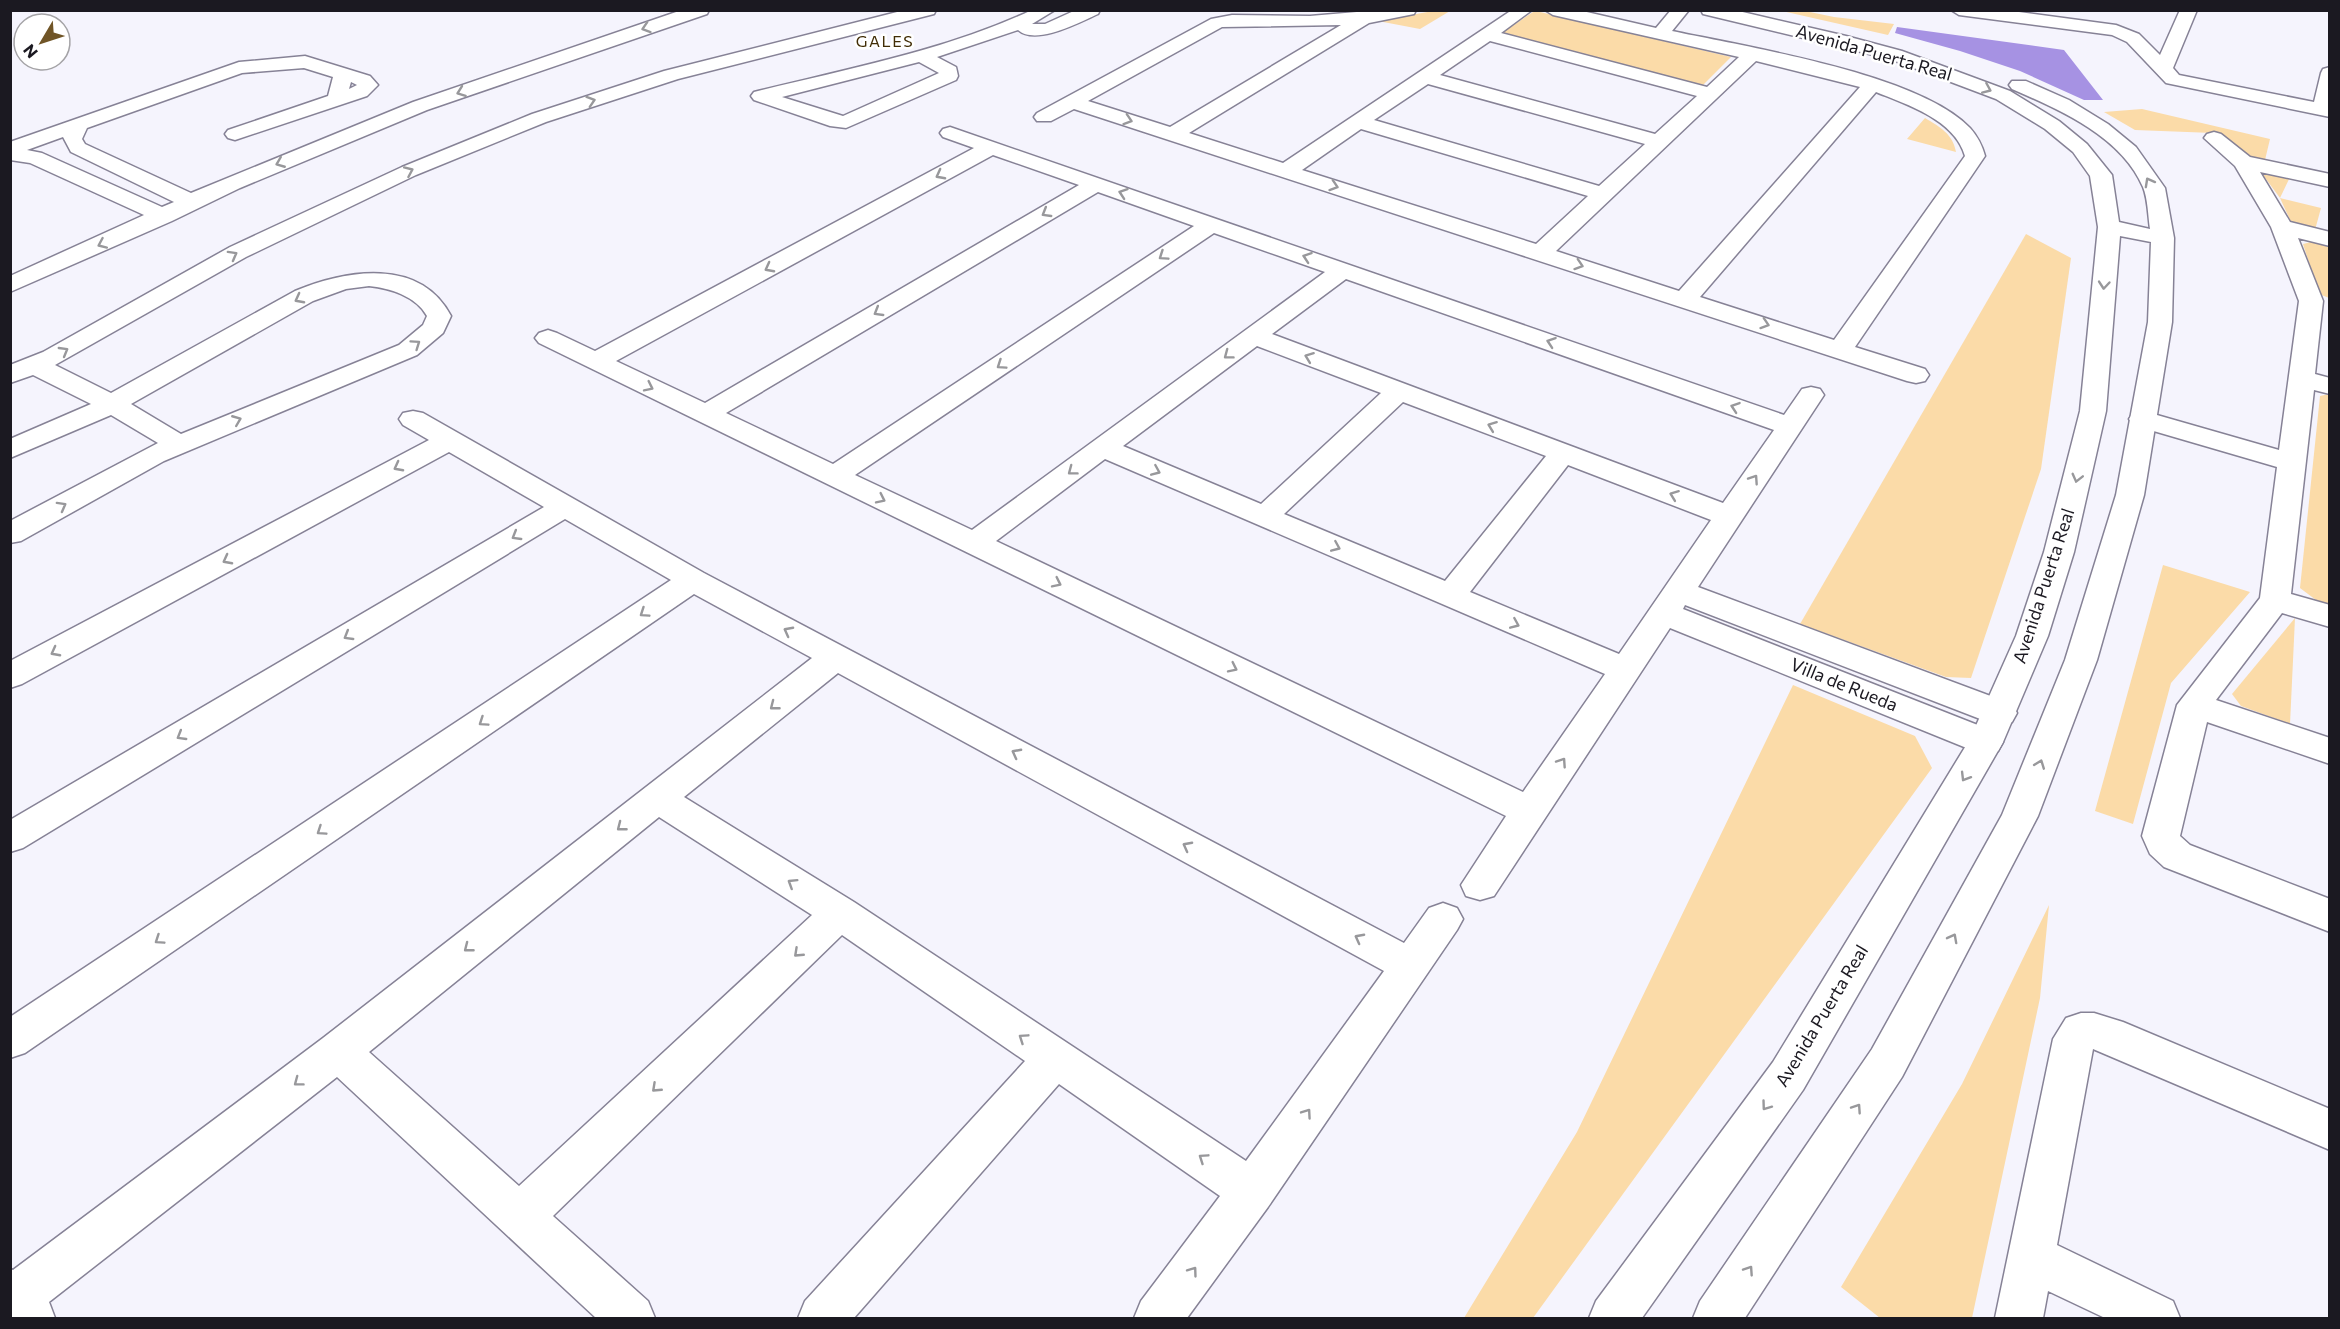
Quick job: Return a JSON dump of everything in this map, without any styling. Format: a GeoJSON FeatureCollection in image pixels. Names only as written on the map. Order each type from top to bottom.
{"type":"FeatureCollection","features":[{"type":"Feature","properties":{"kind":"street"},"geometry":{"type":"LineString","coordinates":[[10,285],[232,183],[420,106],[701,10]]}},
{"type":"Feature","properties":{"kind":"street"},"geometry":{"type":"LineString","coordinates":[[22,370],[52,357],[238,252],[409,171],[529,122],[671,75],[926,22],[958,37],[978,37],[1008,28],[1047,10]]}},
{"type":"Feature","properties":{"kind":"street"},"geometry":{"type":"LineString","coordinates":[[1008,28],[1048,29],[1092,10]]}},
{"type":"Feature","properties":{"kind":"street"},"geometry":{"type":"LineString","coordinates":[[1044,117],[1217,23],[1236,20],[1297,22],[1365,18],[1408,10]]}},
{"type":"Feature","properties":{"kind":"street"},"geometry":{"type":"LineString","coordinates":[[1286,171],[1524,10]]}},
{"type":"Feature","properties":{"kind":"street"},"geometry":{"type":"LineString","coordinates":[[1553,10],[1753,54],[1873,84],[1907,98],[1957,127],[1975,147],[1975,156],[1841,349]]}},
{"type":"Feature","properties":{"kind":"street"},"geometry":{"type":"LineString","coordinates":[[1654,33],[1667,10]]}},
{"type":"Feature","properties":{"kind":"street"},"geometry":{"type":"LineString","coordinates":[[1654,33],[1682,10]]}},
{"type":"Feature","properties":{"kind":"street","name":"Avenida Puerta Real"},"geometry":{"type":"LineString","coordinates":[[1613,1318],[1788,1076],[1993,727],[2032,636],[2059,552],[2093,411],[2109,227],[2101,175],[2080,148],[2052,125],[2003,95],[1896,55],[1709,10]]}},
{"type":"Feature","properties":{"kind":"street","name":"Avenida Puerta Real"},"geometry":{"type":"LineString","coordinates":[[1717,1318],[1887,1063],[2020,816],[2081,660],[2130,495],[2160,322],[2163,238],[2154,188],[2142,169],[2129,152],[2082,116],[2031,90],[1966,65],[1846,31],[1755,10]]}},
{"type":"Feature","properties":{"kind":"street"},"geometry":{"type":"LineString","coordinates":[[1959,10],[2010,13],[2122,32],[2133,38],[2170,77],[2326,110],[2330,74]]}},
{"type":"Feature","properties":{"kind":"street"},"geometry":{"type":"LineString","coordinates":[[2163,70],[2189,10]]}},
{"type":"Feature","properties":{"kind":"street"},"geometry":{"type":"LineString","coordinates":[[1173,135],[1365,18]]}},
{"type":"Feature","properties":{"kind":"street"},"geometry":{"type":"LineString","coordinates":[[1487,35],[1711,94]]}},
{"type":"Feature","properties":{"kind":"street"},"geometry":{"type":"LineString","coordinates":[[921,56],[949,71],[950,76],[846,122],[837,122],[761,96],[921,56],[958,37]]}},
{"type":"Feature","properties":{"kind":"street"},"geometry":{"type":"LineString","coordinates":[[1541,252],[1753,54]]}},
{"type":"Feature","properties":{"kind":"street"},"geometry":{"type":"LineString","coordinates":[[10,148],[239,68],[305,62],[363,80],[369,85],[364,90],[235,134]]}},
{"type":"Feature","properties":{"kind":"street"},"geometry":{"type":"LineString","coordinates":[[337,99],[343,74]]}},
{"type":"Feature","properties":{"kind":"street"},"geometry":{"type":"LineString","coordinates":[[1425,77],[1660,141]]}},
{"type":"Feature","properties":{"kind":"street"},"geometry":{"type":"LineString","coordinates":[[1685,299],[1873,84]]}},
{"type":"Feature","properties":{"kind":"street"},"geometry":{"type":"LineString","coordinates":[[1072,102],[1916,375]]}},
{"type":"Feature","properties":{"kind":"street"},"geometry":{"type":"LineString","coordinates":[[1359,122],[1603,194]]}},
{"type":"Feature","properties":{"kind":"street"},"geometry":{"type":"LineString","coordinates":[[79,125],[72,139],[73,143],[192,202]]}},
{"type":"Feature","properties":{"kind":"street"},"geometry":{"type":"LineString","coordinates":[[950,133],[1790,426]]}},
{"type":"Feature","properties":{"kind":"street"},"geometry":{"type":"LineString","coordinates":[[2214,138],[2243,162],[2282,227],[2320,304],[2300,378],[2275,600],[2194,705],[2161,836],[2163,844],[2169,850],[2187,861],[2330,916]]}},
{"type":"Feature","properties":{"kind":"street"},"geometry":{"type":"LineString","coordinates":[[596,362],[992,147]]}},
{"type":"Feature","properties":{"kind":"street"},"geometry":{"type":"LineString","coordinates":[[10,154],[35,157],[97,183],[164,216]]}},
{"type":"Feature","properties":{"kind":"street"},"geometry":{"type":"LineString","coordinates":[[2243,162],[2330,181]]}},
{"type":"Feature","properties":{"kind":"street"},"geometry":{"type":"LineString","coordinates":[[97,183],[127,171]]}},
{"type":"Feature","properties":{"kind":"street"},"geometry":{"type":"LineString","coordinates":[[706,414],[1096,184]]}},
{"type":"Feature","properties":{"kind":"street"},"geometry":{"type":"LineString","coordinates":[[834,476],[1212,224]]}},
{"type":"Feature","properties":{"kind":"street"},"geometry":{"type":"LineString","coordinates":[[2109,227],[2163,238]]}},
{"type":"Feature","properties":{"kind":"street"},"geometry":{"type":"LineString","coordinates":[[2282,227],[2330,239]]}},
{"type":"Feature","properties":{"kind":"street"},"geometry":{"type":"LineString","coordinates":[[974,543],[1343,270]]}},
{"type":"Feature","properties":{"kind":"street"},"geometry":{"type":"LineString","coordinates":[[10,450],[100,410],[304,296],[329,285],[350,279],[391,280],[434,303],[439,316],[434,328],[408,350],[154,455],[10,534]]}},
{"type":"Feature","properties":{"kind":"street"},"geometry":{"type":"LineString","coordinates":[[1254,336],[1729,516]]}},
{"type":"Feature","properties":{"kind":"street"},"geometry":{"type":"LineString","coordinates":[[548,338],[1529,811]]}},
{"type":"Feature","properties":{"kind":"street"},"geometry":{"type":"LineString","coordinates":[[22,370],[100,410],[179,444]]}},
{"type":"Feature","properties":{"kind":"street"},"geometry":{"type":"LineString","coordinates":[[2300,378],[2330,386]]}},
{"type":"Feature","properties":{"kind":"street"},"geometry":{"type":"LineString","coordinates":[[10,380],[100,410],[154,455]]}},
{"type":"Feature","properties":{"kind":"street"},"geometry":{"type":"LineString","coordinates":[[1264,516],[1399,391]]}},
{"type":"Feature","properties":{"kind":"street"},"geometry":{"type":"LineString","coordinates":[[1479,885],[1811,395]]}},
{"type":"Feature","properties":{"kind":"street"},"geometry":{"type":"LineString","coordinates":[[2144,414],[2292,455]]}},
{"type":"Feature","properties":{"kind":"street"},"geometry":{"type":"LineString","coordinates":[[413,419],[693,580],[1411,966]]}},
{"type":"Feature","properties":{"kind":"street"},"geometry":{"type":"LineString","coordinates":[[10,676],[450,440]]}},
{"type":"Feature","properties":{"kind":"street"},"geometry":{"type":"LineString","coordinates":[[1103,448],[1625,670]]}},
{"type":"Feature","properties":{"kind":"street"},"geometry":{"type":"LineString","coordinates":[[1450,596],[1563,453]]}},
{"type":"Feature","properties":{"kind":"street"},"geometry":{"type":"LineString","coordinates":[[10,838],[566,506]]}},
{"type":"Feature","properties":{"kind":"street"},"geometry":{"type":"LineString","coordinates":[[10,1040],[693,580]]}},
{"type":"Feature","properties":{"kind":"street"},"geometry":{"type":"LineString","coordinates":[[2275,600],[2330,616]]}},
{"type":"Feature","properties":{"kind":"street","name":"Villa de Rueda"},"geometry":{"type":"LineString","coordinates":[[1671,602],[1993,727]]}},
{"type":"Feature","properties":{"kind":"street"},"geometry":{"type":"LineString","coordinates":[[19,1303],[836,657]]}},
{"type":"Feature","properties":{"kind":"street"},"geometry":{"type":"LineString","coordinates":[[2194,705],[2330,751]]}},
{"type":"Feature","properties":{"kind":"street"},"geometry":{"type":"LineString","coordinates":[[658,798],[840,913],[1252,1191]]}},
{"type":"Feature","properties":{"kind":"street"},"geometry":{"type":"LineString","coordinates":[[520,1216],[840,913]]}},
{"type":"Feature","properties":{"kind":"street"},"geometry":{"type":"LineString","coordinates":[[1158,1318],[1252,1191],[1443,919]]}},
{"type":"Feature","properties":{"kind":"street"},"geometry":{"type":"LineString","coordinates":[[2019,1318],[2072,1048],[2074,1039],[2081,1031],[2094,1031],[2108,1035],[2330,1130]]}},
{"type":"Feature","properties":{"kind":"street"},"geometry":{"type":"LineString","coordinates":[[338,1051],[631,1318]]}},
{"type":"Feature","properties":{"kind":"street"},"geometry":{"type":"LineString","coordinates":[[822,1318],[1054,1059]]}},
{"type":"Feature","properties":{"kind":"street"},"geometry":{"type":"LineString","coordinates":[[2032,1258],[2156,1318]]}},
{"type":"Feature","properties":{"kind":"shaded area"},"geometry":{"type":"Polygon","coordinates":[[[1433,11],[1450,11],[1420,29],[1378,21],[1433,11]]]}},
{"type":"Feature","properties":{"kind":"shaded area"},"geometry":{"type":"Polygon","coordinates":[[[1782,11],[1805,11],[1894,24],[1888,35],[1782,11]]]}},
{"type":"Feature","properties":{"kind":"shaded area"},"geometry":{"type":"Polygon","coordinates":[[[1533,12],[1731,57],[1703,85],[1698,85],[1505,36],[1502,33],[1533,12]]]}},
{"type":"Feature","properties":{"kind":"shaded area"},"geometry":{"type":"Polygon","coordinates":[[[1897,27],[2064,50],[2103,100],[2084,100],[2020,71],[1895,33],[1897,27]]]}},
{"type":"Feature","properties":{"kind":"shaded area"},"geometry":{"type":"Polygon","coordinates":[[[2142,109],[2270,139],[2265,160],[2251,157],[2213,133],[2135,130],[2104,112],[2142,109]]]}},
{"type":"Feature","properties":{"kind":"shaded area"},"geometry":{"type":"Polygon","coordinates":[[[1925,118],[1949,136],[1956,152],[1907,139],[1925,118]]]}},
{"type":"Feature","properties":{"kind":"shaded area"},"geometry":{"type":"Polygon","coordinates":[[[2270,173],[2290,177],[2280,198],[2263,175],[2270,173]]]}},
{"type":"Feature","properties":{"kind":"shaded area"},"geometry":{"type":"Polygon","coordinates":[[[2280,198],[2321,208],[2315,230],[2291,222],[2280,198]]]}},
{"type":"Feature","properties":{"kind":"shaded area"},"geometry":{"type":"Polygon","coordinates":[[[2026,234],[2071,258],[2041,469],[1971,678],[1946,677],[1800,624],[2026,234]]]}},
{"type":"Feature","properties":{"kind":"shaded area"},"geometry":{"type":"Polygon","coordinates":[[[2311,242],[2329,247],[2329,298],[2319,294],[2303,244],[2311,242]]]}},
{"type":"Feature","properties":{"kind":"shaded area"},"geometry":{"type":"Polygon","coordinates":[[[2329,394],[2329,604],[2316,600],[2300,588],[2320,396],[2329,394]]]}},
{"type":"Feature","properties":{"kind":"shaded area"},"geometry":{"type":"Polygon","coordinates":[[[2163,565],[2250,592],[2171,683],[2133,824],[2095,811],[2163,565]]]}},
{"type":"Feature","properties":{"kind":"shaded area"},"geometry":{"type":"Polygon","coordinates":[[[2295,618],[2290,724],[2241,706],[2232,694],[2295,618]]]}},
{"type":"Feature","properties":{"kind":"shaded area"},"geometry":{"type":"Polygon","coordinates":[[[1793,685],[1915,736],[1932,768],[1533,1318],[1464,1318],[1577,1132],[1793,685]]]}},
{"type":"Feature","properties":{"kind":"shaded area"},"geometry":{"type":"Polygon","coordinates":[[[2049,905],[2040,998],[1972,1318],[1880,1318],[1841,1287],[1962,1084],[2049,905]]]}},
{"type":"Feature","properties":{"kind":"district","name":"GALES"},"geometry":{"type":"Point","coordinates":[885,41]}}]}
